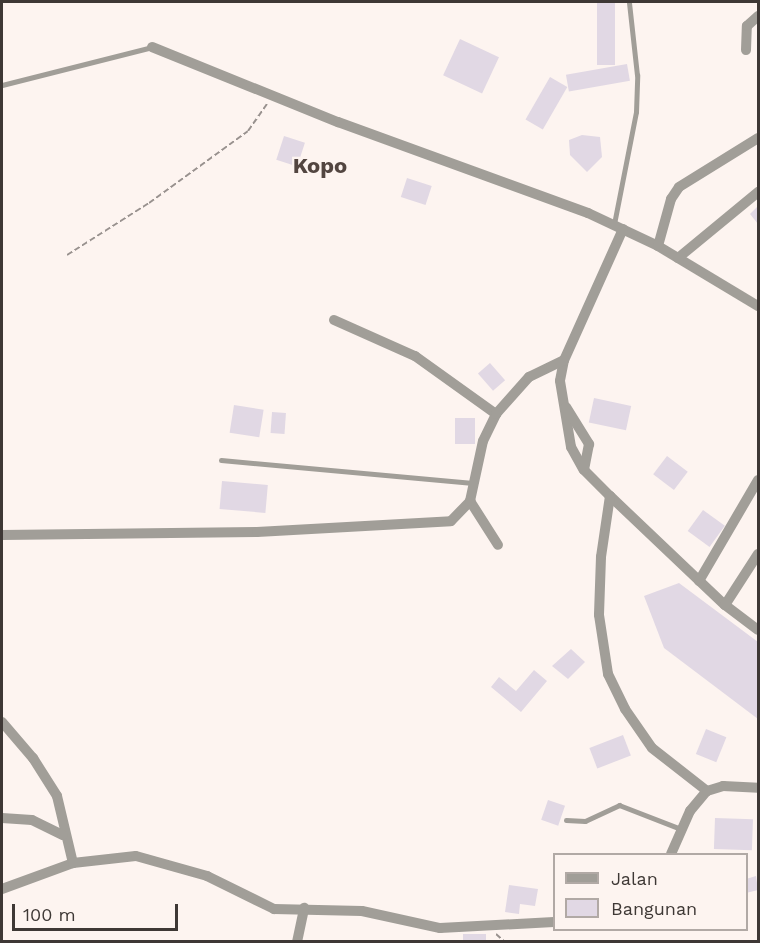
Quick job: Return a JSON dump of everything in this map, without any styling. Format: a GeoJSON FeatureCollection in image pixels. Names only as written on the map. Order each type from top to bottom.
{"type":"FeatureCollection","features":[{"type":"Feature","properties":{"kind":"street"},"geometry":{"type":"LineString","coordinates":[[746,50],[747,27],[759,16]]}},
{"type":"Feature","properties":{"kind":"street"},"geometry":{"type":"LineString","coordinates":[[152,47],[271,96],[618,226],[658,246],[759,306]]}},
{"type":"Feature","properties":{"kind":"street"},"geometry":{"type":"LineString","coordinates":[[658,246],[671,199],[679,187],[759,138]]}},
{"type":"Feature","properties":{"kind":"street"},"geometry":{"type":"LineString","coordinates":[[678,258],[759,192]]}},
{"type":"Feature","properties":{"kind":"street"},"geometry":{"type":"LineString","coordinates":[[618,226],[564,360],[560,381],[566,407],[568,440],[584,470],[610,496],[725,605],[759,630]]}},
{"type":"Feature","properties":{"kind":"street"},"geometry":{"type":"LineString","coordinates":[[334,320],[415,356],[496,414]]}},
{"type":"Feature","properties":{"kind":"street"},"geometry":{"type":"LineString","coordinates":[[2,535],[257,532],[442,522],[459,517],[470,501],[483,441],[496,414],[529,377],[564,360]]}},
{"type":"Feature","properties":{"kind":"street"},"geometry":{"type":"LineString","coordinates":[[566,407],[589,444],[584,470]]}},
{"type":"Feature","properties":{"kind":"street"},"geometry":{"type":"LineString","coordinates":[[699,581],[759,480]]}},
{"type":"Feature","properties":{"kind":"street"},"geometry":{"type":"LineString","coordinates":[[610,496],[601,556],[598,615],[608,674],[625,709],[652,748],[707,790]]}},
{"type":"Feature","properties":{"kind":"street"},"geometry":{"type":"LineString","coordinates":[[470,501],[498,545]]}},
{"type":"Feature","properties":{"kind":"street"},"geometry":{"type":"LineString","coordinates":[[725,605],[759,554]]}},
{"type":"Feature","properties":{"kind":"street"},"geometry":{"type":"LineString","coordinates":[[2,722],[48,779],[62,811],[63,835],[73,863]]}},
{"type":"Feature","properties":{"kind":"street"},"geometry":{"type":"LineString","coordinates":[[672,853],[693,805],[707,790],[723,786],[759,788]]}},
{"type":"Feature","properties":{"kind":"street"},"geometry":{"type":"LineString","coordinates":[[2,818],[32,820],[63,835]]}},
{"type":"Feature","properties":{"kind":"street"},"geometry":{"type":"LineString","coordinates":[[2,889],[73,863],[143,857],[207,876],[264,906],[289,911],[304,908],[362,911],[440,928],[553,921]]}},
{"type":"Feature","properties":{"kind":"street"},"geometry":{"type":"LineString","coordinates":[[297,942],[304,908]]}},
{"type":"Feature","properties":{"kind":"lane"},"geometry":{"type":"LineString","coordinates":[[618,226],[636,112],[636,59],[629,2]]}},
{"type":"Feature","properties":{"kind":"lane"},"geometry":{"type":"LineString","coordinates":[[2,85],[152,47]]}},
{"type":"Feature","properties":{"kind":"lane"},"geometry":{"type":"LineString","coordinates":[[221,460],[473,483]]}},
{"type":"Feature","properties":{"kind":"lane"},"geometry":{"type":"LineString","coordinates":[[566,820],[585,821],[619,805],[681,829]]}},
{"type":"Feature","properties":{"kind":"path"},"geometry":{"type":"LineString","coordinates":[[67,255],[149,203],[249,132],[271,96]]}},
{"type":"Feature","properties":{"kind":"building"},"geometry":{"type":"Polygon","coordinates":[[[597,2],[615,2],[615,65],[597,65],[597,2]]]}},
{"type":"Feature","properties":{"kind":"building"},"geometry":{"type":"Polygon","coordinates":[[[460,39],[499,57],[482,93],[443,75],[460,39]]]}},
{"type":"Feature","properties":{"kind":"building"},"geometry":{"type":"Polygon","coordinates":[[[627,64],[630,81],[569,92],[566,75],[627,64]]]}},
{"type":"Feature","properties":{"kind":"building"},"geometry":{"type":"Polygon","coordinates":[[[550,77],[567,87],[543,129],[526,119],[550,77]]]}},
{"type":"Feature","properties":{"kind":"building"},"geometry":{"type":"Polygon","coordinates":[[[582,135],[600,137],[602,157],[587,172],[570,155],[569,140],[582,135]]]}},
{"type":"Feature","properties":{"kind":"building"},"geometry":{"type":"Polygon","coordinates":[[[284,136],[305,143],[297,167],[276,160],[284,136]]]}},
{"type":"Feature","properties":{"kind":"building"},"geometry":{"type":"Polygon","coordinates":[[[407,178],[432,186],[426,205],[401,197],[407,178]]]}},
{"type":"Feature","properties":{"kind":"building"},"geometry":{"type":"Polygon","coordinates":[[[758,206],[758,224],[750,214],[758,206]]]}},
{"type":"Feature","properties":{"kind":"building"},"geometry":{"type":"Polygon","coordinates":[[[490,363],[505,380],[493,391],[478,373],[490,363]]]}},
{"type":"Feature","properties":{"kind":"building"},"geometry":{"type":"Polygon","coordinates":[[[594,398],[631,406],[626,430],[589,422],[594,398]]]}},
{"type":"Feature","properties":{"kind":"building"},"geometry":{"type":"Polygon","coordinates":[[[234,405],[264,410],[259,437],[230,433],[234,405]]]}},
{"type":"Feature","properties":{"kind":"building"},"geometry":{"type":"Polygon","coordinates":[[[272,412],[286,413],[285,434],[271,433],[272,412]]]}},
{"type":"Feature","properties":{"kind":"building"},"geometry":{"type":"Polygon","coordinates":[[[455,418],[475,418],[475,444],[455,444],[455,418]]]}},
{"type":"Feature","properties":{"kind":"building"},"geometry":{"type":"Polygon","coordinates":[[[667,456],[688,472],[674,490],[653,474],[667,456]]]}},
{"type":"Feature","properties":{"kind":"building"},"geometry":{"type":"Polygon","coordinates":[[[222,481],[268,485],[265,513],[220,509],[222,481]]]}},
{"type":"Feature","properties":{"kind":"building"},"geometry":{"type":"Polygon","coordinates":[[[703,510],[725,526],[710,547],[688,531],[703,510]]]}},
{"type":"Feature","properties":{"kind":"building"},"geometry":{"type":"Polygon","coordinates":[[[679,583],[758,642],[758,719],[664,648],[644,596],[679,583]]]}},
{"type":"Feature","properties":{"kind":"building"},"geometry":{"type":"Polygon","coordinates":[[[571,649],[585,662],[568,679],[552,666],[571,649]]]}},
{"type":"Feature","properties":{"kind":"building"},"geometry":{"type":"Polygon","coordinates":[[[534,670],[547,681],[521,712],[491,687],[499,677],[516,691],[534,670]]]}},
{"type":"Feature","properties":{"kind":"building"},"geometry":{"type":"Polygon","coordinates":[[[706,729],[726,737],[716,762],[696,754],[706,729]]]}},
{"type":"Feature","properties":{"kind":"building"},"geometry":{"type":"Polygon","coordinates":[[[623,735],[631,756],[597,768],[589,748],[623,735]]]}},
{"type":"Feature","properties":{"kind":"building"},"geometry":{"type":"Polygon","coordinates":[[[548,800],[565,806],[558,826],[541,820],[548,800]]]}},
{"type":"Feature","properties":{"kind":"building"},"geometry":{"type":"Polygon","coordinates":[[[715,818],[753,819],[752,850],[714,849],[715,818]]]}},
{"type":"Feature","properties":{"kind":"building"},"geometry":{"type":"Polygon","coordinates":[[[756,876],[758,890],[748,892],[748,878],[756,876]]]}},
{"type":"Feature","properties":{"kind":"building"},"geometry":{"type":"Polygon","coordinates":[[[509,885],[538,889],[535,906],[520,904],[519,914],[505,912],[509,885]]]}},
{"type":"Feature","properties":{"kind":"building"},"geometry":{"type":"Polygon","coordinates":[[[463,934],[486,934],[486,942],[463,942],[463,934]]]}},
{"type":"Feature","properties":{"kind":"district","name":"Kopo"},"geometry":{"type":"Point","coordinates":[320,166]}}]}
